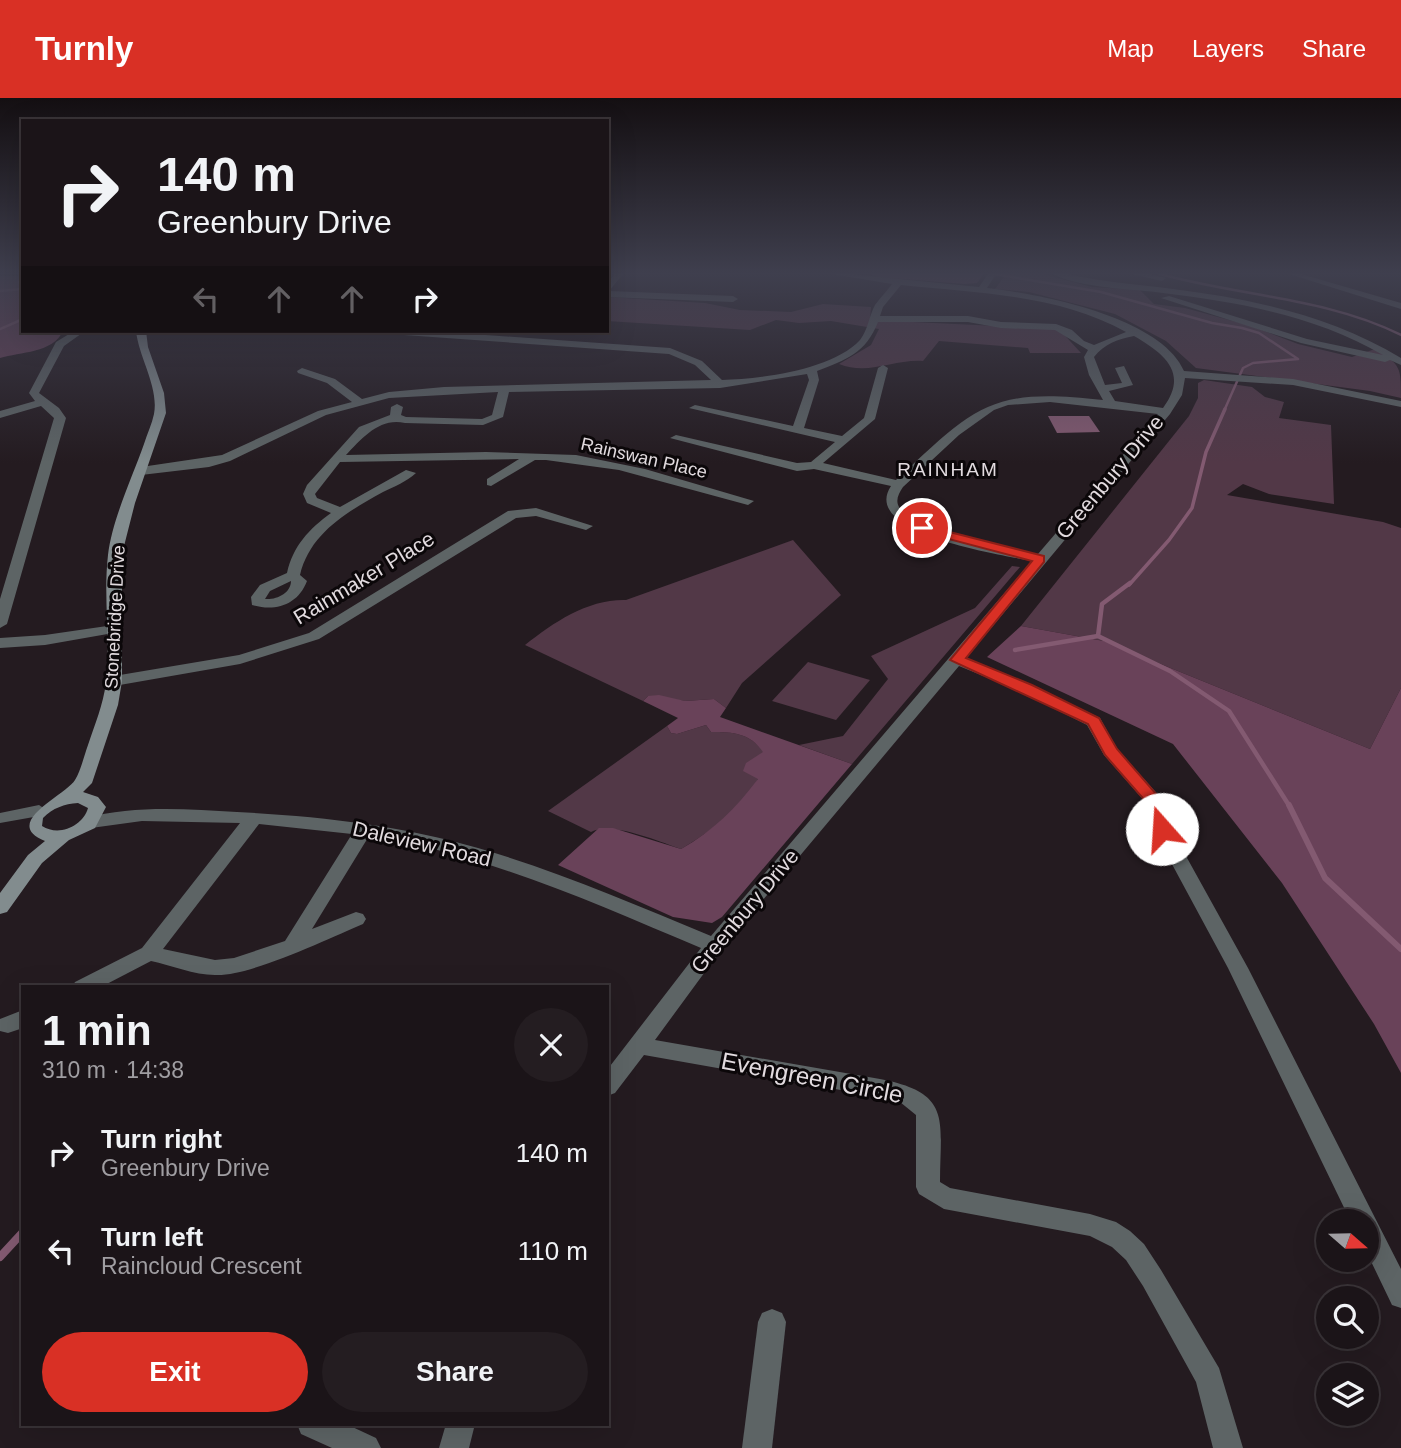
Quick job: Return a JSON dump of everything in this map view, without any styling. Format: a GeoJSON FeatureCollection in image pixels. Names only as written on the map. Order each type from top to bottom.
{"type":"FeatureCollection","features":[{"type":"Feature","properties":{"kind":"street"},"geometry":{"type":"LineString","coordinates":[[0,624],[60,418],[54,410],[41,403],[34,393],[61,344],[71,337]]}},
{"type":"Feature","properties":{"kind":"street","name":"Stonebridge Drive"},"geometry":{"type":"LineString","coordinates":[[89,805],[114,681],[115,554],[129,503],[159,424],[161,402],[142,337]]}},
{"type":"Feature","properties":{"kind":"street"},"geometry":{"type":"LineString","coordinates":[[472,337],[655,350],[686,355],[707,367],[720,385]]}},
{"type":"Feature","properties":{"kind":"street"},"geometry":{"type":"LineString","coordinates":[[567,344],[572,337]]}},
{"type":"Feature","properties":{"kind":"street"},"geometry":{"type":"LineString","coordinates":[[141,471],[209,463],[226,458],[322,413],[358,401],[399,393],[755,382],[811,370],[841,358],[860,345],[864,337]]}},
{"type":"Feature","properties":{"kind":"street"},"geometry":{"type":"LineString","coordinates":[[1073,337],[1094,349]]}},
{"type":"Feature","properties":{"kind":"street"},"geometry":{"type":"LineString","coordinates":[[1111,404],[1089,363],[1089,357],[1094,349],[1121,337]]}},
{"type":"Feature","properties":{"kind":"street"},"geometry":{"type":"LineString","coordinates":[[1142,337],[1167,355],[1179,374],[1293,382],[1401,404]]}},
{"type":"Feature","properties":{"kind":"street"},"geometry":{"type":"LineString","coordinates":[[1292,337],[1401,362]]}},
{"type":"Feature","properties":{"kind":"street"},"geometry":{"type":"LineString","coordinates":[[1352,337],[1401,362]]}},
{"type":"Feature","properties":{"kind":"street"},"geometry":{"type":"LineString","coordinates":[[814,465],[869,419],[883,368]]}},
{"type":"Feature","properties":{"kind":"street"},"geometry":{"type":"LineString","coordinates":[[1102,388],[1128,385],[1120,368]]}},
{"type":"Feature","properties":{"kind":"street"},"geometry":{"type":"LineString","coordinates":[[798,429],[814,380],[811,370]]}},
{"type":"Feature","properties":{"kind":"street"},"geometry":{"type":"LineString","coordinates":[[302,371],[331,381],[358,401]]}},
{"type":"Feature","properties":{"kind":"street","name":"Greenbury Drive"},"geometry":{"type":"LineString","coordinates":[[609,1084],[713,945],[1166,412],[1176,398],[1179,374]]}},
{"type":"Feature","properties":{"kind":"street"},"geometry":{"type":"LineString","coordinates":[[341,512],[316,503],[311,500],[309,494],[335,459],[363,429],[395,417],[427,423],[491,420],[499,413],[504,389]]}},
{"type":"Feature","properties":{"kind":"street"},"geometry":{"type":"LineString","coordinates":[[395,417],[399,393]]}},
{"type":"Feature","properties":{"kind":"street"},"geometry":{"type":"LineString","coordinates":[[1040,559],[961,540],[909,522],[899,515],[891,501],[899,484],[992,406],[1028,400],[1111,404],[1166,412]]}},
{"type":"Feature","properties":{"kind":"street"},"geometry":{"type":"LineString","coordinates":[[0,415],[41,403]]}},
{"type":"Feature","properties":{"kind":"street"},"geometry":{"type":"LineString","coordinates":[[695,408],[844,440]]}},
{"type":"Feature","properties":{"kind":"street"},"geometry":{"type":"LineString","coordinates":[[676,438],[796,467],[814,465],[899,484]]}},
{"type":"Feature","properties":{"kind":"street"},"geometry":{"type":"LineString","coordinates":[[491,482],[531,457]]}},
{"type":"Feature","properties":{"kind":"street","name":"Rainswan Place"},"geometry":{"type":"LineString","coordinates":[[335,459],[531,457],[612,465],[748,501]]}},
{"type":"Feature","properties":{"kind":"street"},"geometry":{"type":"LineString","coordinates":[[293,576],[294,563],[302,546],[341,512],[410,473]]}},
{"type":"Feature","properties":{"kind":"street","name":"Rainmaker Place"},"geometry":{"type":"LineString","coordinates":[[114,681],[226,665],[314,636],[513,514],[536,512],[586,526]]}},
{"type":"Feature","properties":{"kind":"street"},"geometry":{"type":"LineString","coordinates":[[0,643],[45,640],[114,629]]}},
{"type":"Feature","properties":{"kind":"street"},"geometry":{"type":"LineString","coordinates":[[957,660],[1026,688],[1094,722],[1110,751],[1156,803],[1162,829],[1238,968],[1358,1209]]}},
{"type":"Feature","properties":{"kind":"street"},"geometry":{"type":"LineString","coordinates":[[2,818],[45,826],[89,805]]}},
{"type":"Feature","properties":{"kind":"street"},"geometry":{"type":"LineString","coordinates":[[0,907],[35,859],[45,826],[89,805]]}},
{"type":"Feature","properties":{"kind":"street","name":"Daleview Road"},"geometry":{"type":"LineString","coordinates":[[89,805],[158,814],[303,821],[364,829],[470,852],[539,873],[713,945]]}},
{"type":"Feature","properties":{"kind":"street"},"geometry":{"type":"LineString","coordinates":[[87,985],[149,953],[254,818]]}},
{"type":"Feature","properties":{"kind":"street"},"geometry":{"type":"LineString","coordinates":[[292,946],[364,829]]}},
{"type":"Feature","properties":{"kind":"street"},"geometry":{"type":"LineString","coordinates":[[149,953],[215,968],[235,965],[292,946],[356,919]]}},
{"type":"Feature","properties":{"kind":"street","name":"Evengreen Circle"},"geometry":{"type":"LineString","coordinates":[[637,1045],[880,1088],[916,1099],[928,1114],[928,1187],[934,1194],[1107,1230],[1135,1252],[1209,1378],[1228,1448]]}},
{"type":"Feature","properties":{"kind":"street"},"geometry":{"type":"LineString","coordinates":[[1379,1251],[1401,1296]]}},
{"type":"Feature","properties":{"kind":"street"},"geometry":{"type":"LineString","coordinates":[[757,1448],[772,1322]]}},
{"type":"Feature","properties":{"kind":"street"},"geometry":{"type":"LineString","coordinates":[[316,1426],[366,1448]]}},
{"type":"Feature","properties":{"kind":"street"},"geometry":{"type":"LineString","coordinates":[[454,1448],[460,1426]]}},
{"type":"Feature","properties":{"kind":"shaded area"},"geometry":{"type":"Polygon","coordinates":[[[0,337],[59,337],[44,348],[0,358],[0,337]]]}},
{"type":"Feature","properties":{"kind":"shaded area"},"geometry":{"type":"Polygon","coordinates":[[[875,337],[1066,337],[1081,353],[1030,353],[1028,348],[939,341],[923,361],[871,368],[839,364],[871,345],[875,337]]]}},
{"type":"Feature","properties":{"kind":"shaded area"},"geometry":{"type":"Polygon","coordinates":[[[1158,337],[1280,337],[1352,357],[1375,349],[1398,368],[1401,398],[1370,391],[1196,368],[1158,337]]]}},
{"type":"Feature","properties":{"kind":"shaded area"},"geometry":{"type":"Polygon","coordinates":[[[1204,380],[1252,387],[1265,397],[1284,402],[1279,418],[1331,425],[1334,504],[1269,494],[1243,484],[1227,495],[1383,522],[1401,528],[1401,688],[1370,749],[1104,641],[1021,626],[1189,416],[1198,398],[1198,383],[1204,380]]]}},
{"type":"Feature","properties":{"kind":"shaded area"},"geometry":{"type":"Polygon","coordinates":[[[1048,416],[1089,416],[1100,432],[1057,433],[1048,416]]]}},
{"type":"Feature","properties":{"kind":"shaded area"},"geometry":{"type":"Polygon","coordinates":[[[793,540],[841,595],[742,683],[726,708],[714,699],[685,701],[648,696],[643,701],[525,645],[560,620],[585,608],[598,603],[626,600],[793,540]]]}},
{"type":"Feature","properties":{"kind":"shaded area"},"geometry":{"type":"Polygon","coordinates":[[[1012,566],[1020,567],[852,764],[799,745],[843,736],[888,679],[871,656],[975,608],[1012,566]]]}},
{"type":"Feature","properties":{"kind":"shaded area"},"geometry":{"type":"Polygon","coordinates":[[[1021,626],[1104,641],[1370,749],[1401,688],[1401,1073],[1374,1024],[1282,883],[1173,744],[987,657],[1021,626]]]}},
{"type":"Feature","properties":{"kind":"shaded area"},"geometry":{"type":"Polygon","coordinates":[[[808,662],[870,680],[836,720],[772,701],[808,662]]]}},
{"type":"Feature","properties":{"kind":"shaded area"},"geometry":{"type":"Polygon","coordinates":[[[659,695],[685,701],[714,699],[726,708],[720,717],[852,764],[722,917],[712,923],[673,917],[558,865],[599,828],[613,828],[681,849],[723,818],[758,779],[743,771],[746,763],[763,752],[758,746],[747,737],[734,733],[711,732],[706,725],[677,734],[671,733],[667,726],[678,718],[643,701],[648,696],[659,695]]]}},
{"type":"Feature","properties":{"kind":"shaded area"},"geometry":{"type":"Polygon","coordinates":[[[706,725],[711,732],[734,733],[753,741],[764,752],[761,769],[752,789],[735,809],[681,849],[623,831],[600,829],[591,832],[548,811],[667,726],[671,733],[677,734],[706,725]]]}},
{"type":"Feature","properties":{"kind":"waterway"},"geometry":{"type":"LineString","coordinates":[[1224,411],[1243,368],[1253,363],[1298,359],[1265,337]]}},
{"type":"Feature","properties":{"kind":"waterway"},"geometry":{"type":"LineString","coordinates":[[1129,585],[1169,540],[1192,508],[1206,452],[1225,409]]}},
{"type":"Feature","properties":{"kind":"waterway"},"geometry":{"type":"LineString","coordinates":[[1098,636],[1102,604],[1130,583]]}},
{"type":"Feature","properties":{"kind":"waterway"},"geometry":{"type":"LineString","coordinates":[[1015,650],[1098,636]]}},
{"type":"Feature","properties":{"kind":"waterway"},"geometry":{"type":"LineString","coordinates":[[1098,636],[1170,671],[1229,711],[1290,807]]}},
{"type":"Feature","properties":{"kind":"waterway"},"geometry":{"type":"LineString","coordinates":[[1290,807],[1325,878],[1401,949]]}},
{"type":"Feature","properties":{"kind":"waterway"},"geometry":{"type":"LineString","coordinates":[[0,1257],[21,1234]]}},
{"type":"Feature","properties":{"kind":"district","name":"RAINHAM"},"geometry":{"type":"Point","coordinates":[948,469]}},
{"type":"Feature","properties":{"kind":"route"},"geometry":{"type":"LineString","coordinates":[[922,528],[1040,559],[957,660],[1026,688],[1094,722],[1110,751],[1156,803],[1162,829]]}}]}
